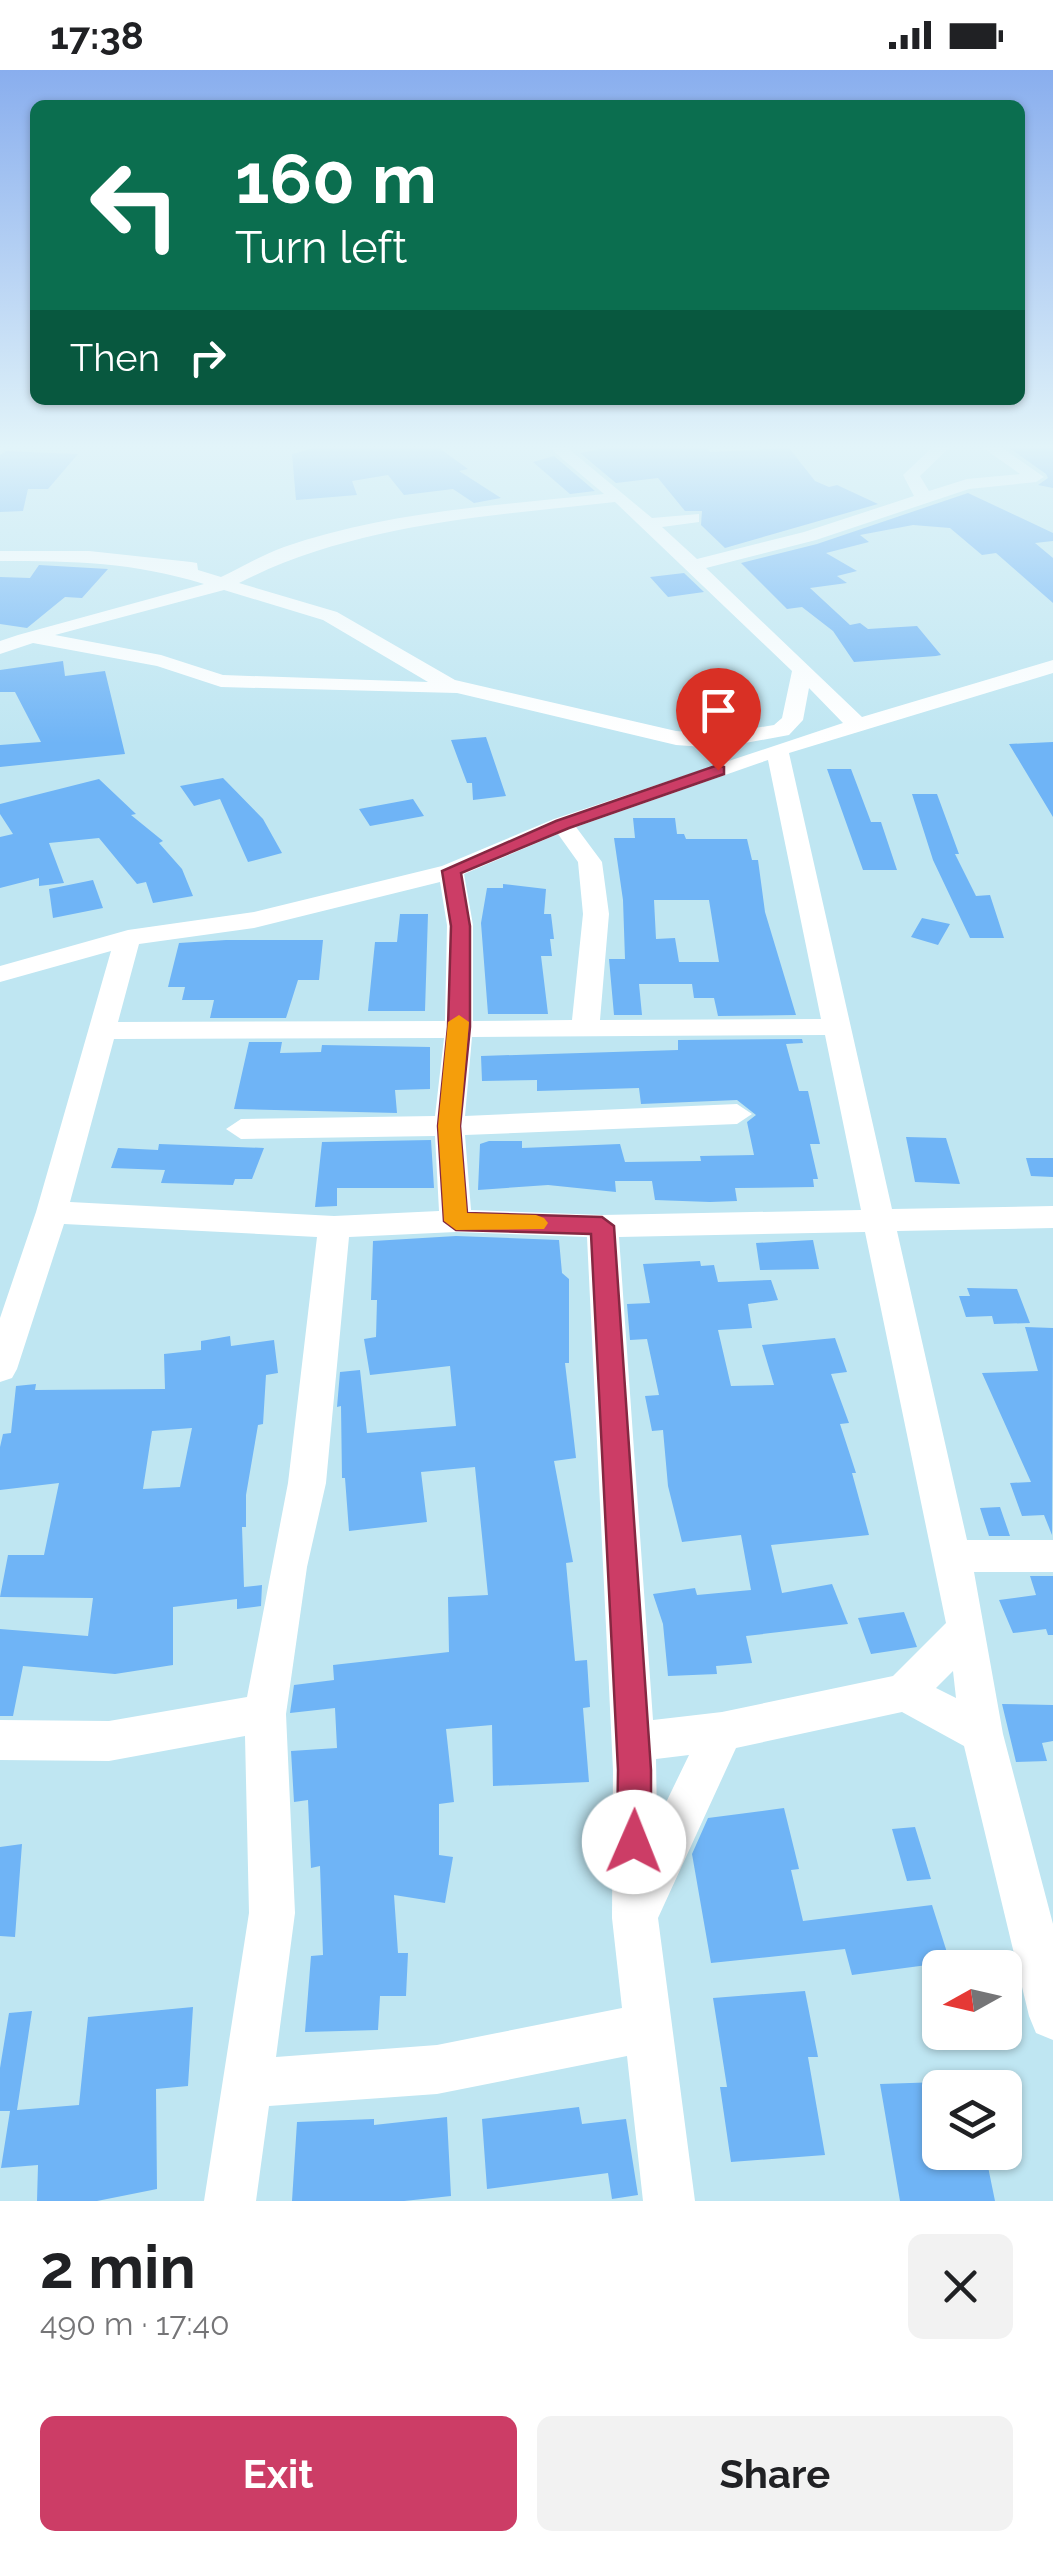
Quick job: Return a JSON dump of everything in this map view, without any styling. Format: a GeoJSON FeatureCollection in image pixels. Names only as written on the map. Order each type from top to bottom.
{"type":"FeatureCollection","features":[{"type":"Feature","properties":{"kind":"street"},"geometry":{"type":"LineString","coordinates":[[171,568],[276,555],[325,544]]}},
{"type":"Feature","properties":{"kind":"street"},"geometry":{"type":"LineString","coordinates":[[669,544],[857,725]]}},
{"type":"Feature","properties":{"kind":"street"},"geometry":{"type":"LineString","coordinates":[[692,566],[778,544]]}},
{"type":"Feature","properties":{"kind":"street"},"geometry":{"type":"LineString","coordinates":[[0,648],[82,618],[224,583],[276,555]]}},
{"type":"Feature","properties":{"kind":"street"},"geometry":{"type":"LineString","coordinates":[[0,556],[89,556],[171,568],[344,622],[434,679],[656,735],[718,740],[781,730],[792,720],[802,672]]}},
{"type":"Feature","properties":{"kind":"street"},"geometry":{"type":"LineString","coordinates":[[29,637],[162,660],[220,681],[466,689]]}},
{"type":"Feature","properties":{"kind":"street"},"geometry":{"type":"LineString","coordinates":[[0,974],[128,938],[254,920],[451,871],[562,824],[777,750],[1053,666]]}},
{"type":"Feature","properties":{"kind":"street"},"geometry":{"type":"LineString","coordinates":[[777,750],[951,1556],[982,1734],[1053,2016]]}},
{"type":"Feature","properties":{"kind":"street"},"geometry":{"type":"LineString","coordinates":[[562,824],[590,862],[596,914],[585,1032]]}},
{"type":"Feature","properties":{"kind":"street"},"geometry":{"type":"LineString","coordinates":[[451,871],[460,926],[459,1027],[449,1126],[456,1221]]}},
{"type":"Feature","properties":{"kind":"street"},"geometry":{"type":"LineString","coordinates":[[0,1368],[52,1212],[128,938]]}},
{"type":"Feature","properties":{"kind":"street"},"geometry":{"type":"LineString","coordinates":[[105,1030],[459,1027],[585,1032],[836,1027]]}},
{"type":"Feature","properties":{"kind":"street"},"geometry":{"type":"LineString","coordinates":[[241,1129],[449,1126],[737,1114]]}},
{"type":"Feature","properties":{"kind":"street"},"geometry":{"type":"LineString","coordinates":[[52,1212],[334,1227],[456,1221],[602,1226],[1053,1217]]}},
{"type":"Feature","properties":{"kind":"street"},"geometry":{"type":"LineString","coordinates":[[602,1226],[632,1742],[635,1918],[670,2201]]}},
{"type":"Feature","properties":{"kind":"street"},"geometry":{"type":"LineString","coordinates":[[230,2201],[272,1913],[274,1861],[265,1714],[288,1567],[308,1483],[334,1227]]}},
{"type":"Feature","properties":{"kind":"street"},"geometry":{"type":"LineString","coordinates":[[951,1556],[1053,1556]]}},
{"type":"Feature","properties":{"kind":"street"},"geometry":{"type":"LineString","coordinates":[[632,1742],[722,1732],[905,1692],[966,1628]]}},
{"type":"Feature","properties":{"kind":"street"},"geometry":{"type":"LineString","coordinates":[[905,1692],[982,1734]]}},
{"type":"Feature","properties":{"kind":"street"},"geometry":{"type":"LineString","coordinates":[[0,1740],[109,1741],[265,1714]]}},
{"type":"Feature","properties":{"kind":"street"},"geometry":{"type":"LineString","coordinates":[[635,1918],[722,1732]]}},
{"type":"Feature","properties":{"kind":"street"},"geometry":{"type":"LineString","coordinates":[[246,2082],[336,2081],[411,2072],[502,2058],[592,2035],[651,2028]]}},
{"type":"Feature","properties":{"kind":"building"},"geometry":{"type":"Polygon","coordinates":[[[815,544],[859,544],[826,553],[857,571],[837,576],[847,583],[810,588],[850,625],[860,623],[868,629],[917,626],[941,655],[854,662],[833,631],[802,607],[787,609],[741,563],[815,544]]]}},
{"type":"Feature","properties":{"kind":"building"},"geometry":{"type":"Polygon","coordinates":[[[969,544],[1037,544],[1053,558],[1053,603],[996,553],[982,555],[969,544]]]}},
{"type":"Feature","properties":{"kind":"building"},"geometry":{"type":"Polygon","coordinates":[[[39,565],[108,569],[82,598],[65,597],[27,628],[0,624],[0,577],[30,578],[39,565]]]}},
{"type":"Feature","properties":{"kind":"building"},"geometry":{"type":"Polygon","coordinates":[[[684,573],[704,592],[668,597],[650,577],[684,573]]]}},
{"type":"Feature","properties":{"kind":"building"},"geometry":{"type":"Polygon","coordinates":[[[63,661],[65,676],[105,671],[125,754],[0,767],[0,745],[41,742],[15,692],[0,692],[0,670],[63,661]]]}},
{"type":"Feature","properties":{"kind":"building"},"geometry":{"type":"Polygon","coordinates":[[[486,737],[506,796],[473,800],[472,783],[467,783],[451,740],[486,737]]]}},
{"type":"Feature","properties":{"kind":"building"},"geometry":{"type":"Polygon","coordinates":[[[1053,742],[1053,817],[1009,744],[1053,742]]]}},
{"type":"Feature","properties":{"kind":"building"},"geometry":{"type":"Polygon","coordinates":[[[827,769],[851,769],[871,822],[881,822],[897,870],[863,870],[827,769]]]}},
{"type":"Feature","properties":{"kind":"building"},"geometry":{"type":"Polygon","coordinates":[[[223,778],[263,819],[282,853],[248,862],[220,799],[194,806],[180,786],[223,778]]]}},
{"type":"Feature","properties":{"kind":"building"},"geometry":{"type":"Polygon","coordinates":[[[99,779],[136,814],[131,815],[163,841],[159,843],[182,869],[193,896],[153,903],[146,882],[137,884],[99,838],[49,843],[64,883],[39,886],[39,878],[0,888],[0,837],[13,834],[0,814],[0,804],[99,779]]]}},
{"type":"Feature","properties":{"kind":"building"},"geometry":{"type":"Polygon","coordinates":[[[912,794],[937,794],[959,854],[955,854],[976,896],[990,895],[1004,938],[970,938],[933,860],[912,794]]]}},
{"type":"Feature","properties":{"kind":"building"},"geometry":{"type":"Polygon","coordinates":[[[413,799],[424,816],[370,826],[359,809],[413,799]]]}},
{"type":"Feature","properties":{"kind":"building"},"geometry":{"type":"Polygon","coordinates":[[[633,818],[675,818],[677,834],[684,834],[686,839],[747,839],[752,860],[758,860],[765,912],[796,1015],[718,1016],[714,998],[694,998],[692,984],[639,984],[642,1015],[614,1015],[609,959],[625,959],[623,900],[614,838],[635,838],[633,818]],[[654,900],[656,939],[675,938],[679,962],[719,962],[709,900],[654,900]]]}},
{"type":"Feature","properties":{"kind":"building"},"geometry":{"type":"Polygon","coordinates":[[[93,880],[103,908],[53,918],[49,889],[93,880]]]}},
{"type":"Feature","properties":{"kind":"building"},"geometry":{"type":"Polygon","coordinates":[[[503,884],[546,889],[544,914],[551,914],[554,939],[550,939],[552,956],[541,956],[548,1014],[488,1014],[481,923],[487,888],[503,888],[503,884]]]}},
{"type":"Feature","properties":{"kind":"building"},"geometry":{"type":"Polygon","coordinates":[[[400,914],[428,914],[425,1011],[368,1011],[375,942],[397,942],[400,914]]]}},
{"type":"Feature","properties":{"kind":"building"},"geometry":{"type":"Polygon","coordinates":[[[922,918],[950,924],[938,945],[911,937],[922,918]]]}},
{"type":"Feature","properties":{"kind":"building"},"geometry":{"type":"Polygon","coordinates":[[[323,940],[319,980],[298,980],[286,1018],[210,1018],[214,1000],[182,1000],[185,987],[168,987],[179,943],[323,940]]]}},
{"type":"Feature","properties":{"kind":"building"},"geometry":{"type":"Polygon","coordinates":[[[802,1039],[803,1043],[786,1044],[799,1091],[808,1091],[820,1144],[810,1144],[818,1179],[813,1179],[814,1187],[735,1188],[737,1201],[710,1202],[655,1200],[652,1181],[615,1181],[616,1192],[548,1185],[478,1190],[480,1144],[489,1141],[522,1141],[522,1148],[620,1144],[625,1162],[701,1161],[700,1156],[754,1155],[747,1122],[756,1115],[737,1100],[641,1104],[639,1088],[537,1091],[537,1080],[482,1081],[481,1056],[678,1050],[678,1040],[802,1039]]]}},
{"type":"Feature","properties":{"kind":"building"},"geometry":{"type":"Polygon","coordinates":[[[249,1042],[282,1042],[280,1053],[321,1052],[322,1045],[430,1047],[430,1089],[395,1090],[397,1113],[234,1109],[249,1042]]]}},
{"type":"Feature","properties":{"kind":"building"},"geometry":{"type":"Polygon","coordinates":[[[906,1137],[946,1138],[960,1184],[915,1182],[906,1137]]]}},
{"type":"Feature","properties":{"kind":"building"},"geometry":{"type":"Polygon","coordinates":[[[431,1140],[434,1188],[337,1188],[337,1206],[315,1207],[322,1142],[431,1140]]]}},
{"type":"Feature","properties":{"kind":"building"},"geometry":{"type":"Polygon","coordinates":[[[159,1144],[264,1148],[252,1179],[235,1179],[233,1185],[161,1183],[165,1170],[111,1168],[118,1148],[158,1150],[159,1144]]]}},
{"type":"Feature","properties":{"kind":"building"},"geometry":{"type":"Polygon","coordinates":[[[1026,1158],[1053,1158],[1053,1177],[1031,1176],[1026,1158]]]}},
{"type":"Feature","properties":{"kind":"building"},"geometry":{"type":"Polygon","coordinates":[[[456,1236],[559,1240],[562,1273],[569,1279],[569,1363],[565,1363],[576,1458],[554,1461],[573,1562],[566,1563],[575,1661],[587,1660],[590,1707],[583,1708],[589,1782],[493,1786],[492,1725],[446,1729],[454,1802],[439,1804],[439,1855],[453,1857],[445,1903],[394,1895],[398,1953],[408,1953],[406,1996],[380,1996],[378,2030],[305,2032],[311,1956],[323,1955],[320,1866],[311,1868],[308,1800],[294,1802],[291,1751],[337,1748],[335,1708],[290,1713],[294,1685],[334,1680],[333,1665],[449,1652],[448,1597],[488,1595],[475,1467],[421,1472],[427,1522],[349,1531],[342,1478],[341,1406],[337,1407],[340,1372],[360,1370],[367,1433],[456,1426],[450,1366],[370,1375],[364,1339],[376,1337],[377,1300],[371,1300],[373,1241],[456,1236]]]}},
{"type":"Feature","properties":{"kind":"building"},"geometry":{"type":"Polygon","coordinates":[[[813,1240],[819,1269],[760,1270],[756,1243],[813,1240]]]}},
{"type":"Feature","properties":{"kind":"building"},"geometry":{"type":"Polygon","coordinates":[[[700,1261],[701,1266],[714,1265],[718,1282],[771,1280],[778,1300],[748,1304],[752,1328],[718,1330],[731,1386],[774,1385],[762,1345],[835,1338],[847,1372],[831,1374],[849,1423],[840,1424],[856,1473],[852,1473],[869,1535],[771,1545],[782,1593],[832,1584],[848,1624],[746,1636],[752,1663],[716,1666],[717,1674],[668,1676],[663,1624],[653,1594],[695,1588],[697,1595],[751,1590],[741,1535],[682,1542],[668,1486],[663,1430],[652,1431],[645,1396],[659,1395],[647,1339],[630,1340],[627,1304],[650,1303],[643,1264],[700,1261]]]}},
{"type":"Feature","properties":{"kind":"building"},"geometry":{"type":"Polygon","coordinates":[[[967,1288],[1017,1289],[1030,1323],[994,1324],[992,1316],[966,1317],[959,1296],[970,1296],[967,1288]]]}},
{"type":"Feature","properties":{"kind":"building"},"geometry":{"type":"Polygon","coordinates":[[[1025,1327],[1053,1328],[1052,1535],[1044,1515],[1022,1516],[1010,1483],[1031,1482],[982,1373],[1038,1371],[1025,1327]]]}},
{"type":"Feature","properties":{"kind":"building"},"geometry":{"type":"Polygon","coordinates":[[[230,1336],[231,1346],[274,1340],[278,1373],[266,1375],[263,1424],[258,1425],[246,1495],[246,1527],[242,1527],[244,1587],[262,1585],[261,1606],[237,1609],[237,1599],[173,1607],[173,1665],[115,1674],[23,1666],[13,1716],[0,1716],[0,1629],[88,1636],[93,1598],[0,1597],[8,1555],[44,1555],[59,1483],[0,1490],[0,1447],[3,1434],[11,1433],[16,1386],[36,1384],[35,1390],[165,1389],[164,1354],[201,1350],[201,1341],[230,1336]],[[192,1428],[152,1431],[143,1489],[180,1487],[192,1428]]]}},
{"type":"Feature","properties":{"kind":"building"},"geometry":{"type":"Polygon","coordinates":[[[1000,1507],[1010,1536],[989,1536],[980,1508],[1000,1507]]]}},
{"type":"Feature","properties":{"kind":"building"},"geometry":{"type":"Polygon","coordinates":[[[1030,1576],[1053,1576],[1053,1635],[1048,1635],[1046,1629],[1013,1633],[999,1600],[1036,1595],[1030,1576]]]}},
{"type":"Feature","properties":{"kind":"building"},"geometry":{"type":"Polygon","coordinates":[[[904,1612],[917,1647],[871,1654],[858,1618],[904,1612]]]}},
{"type":"Feature","properties":{"kind":"building"},"geometry":{"type":"Polygon","coordinates":[[[1002,1704],[1053,1705],[1053,1741],[1042,1743],[1047,1761],[1016,1762],[1002,1704]]]}},
{"type":"Feature","properties":{"kind":"building"},"geometry":{"type":"Polygon","coordinates":[[[784,1808],[799,1869],[791,1870],[803,1921],[932,1905],[946,1950],[922,1950],[922,1966],[852,1975],[845,1949],[711,1963],[692,1854],[708,1818],[784,1808]]]}},
{"type":"Feature","properties":{"kind":"building"},"geometry":{"type":"Polygon","coordinates":[[[915,1827],[931,1879],[907,1881],[892,1829],[915,1827]]]}},
{"type":"Feature","properties":{"kind":"building"},"geometry":{"type":"Polygon","coordinates":[[[22,1844],[15,1937],[0,1936],[0,1847],[22,1844]]]}},
{"type":"Feature","properties":{"kind":"building"},"geometry":{"type":"Polygon","coordinates":[[[805,1991],[818,2057],[808,2057],[825,2155],[731,2162],[720,2087],[727,2087],[713,1998],[805,1991]]]}},
{"type":"Feature","properties":{"kind":"building"},"geometry":{"type":"Polygon","coordinates":[[[193,2007],[188,2086],[156,2089],[157,2189],[97,2201],[37,2201],[38,2165],[1,2168],[10,2111],[0,2111],[0,2068],[9,2013],[32,2011],[17,2110],[79,2105],[88,2017],[193,2007]]]}},
{"type":"Feature","properties":{"kind":"building"},"geometry":{"type":"Polygon","coordinates":[[[922,2083],[922,2170],[989,2170],[995,2201],[900,2201],[880,2084],[922,2083]]]}},
{"type":"Feature","properties":{"kind":"building"},"geometry":{"type":"Polygon","coordinates":[[[579,2107],[582,2124],[626,2119],[638,2195],[612,2199],[608,2173],[487,2189],[482,2119],[579,2107]]]}},
{"type":"Feature","properties":{"kind":"building"},"geometry":{"type":"Polygon","coordinates":[[[447,2117],[451,2196],[404,2201],[292,2201],[297,2122],[374,2119],[374,2125],[447,2117]]]}},
{"type":"Feature","properties":{"kind":"slow traffic"},"geometry":{"type":"LineString","coordinates":[[459,1022],[449,1126],[456,1221],[536,1223]]}},
{"type":"Feature","properties":{"kind":"route"},"geometry":{"type":"LineString","coordinates":[[634,1842],[635,1770],[602,1226],[456,1221],[449,1126],[459,1027],[460,926],[451,871],[562,824],[718,770]]}}]}
